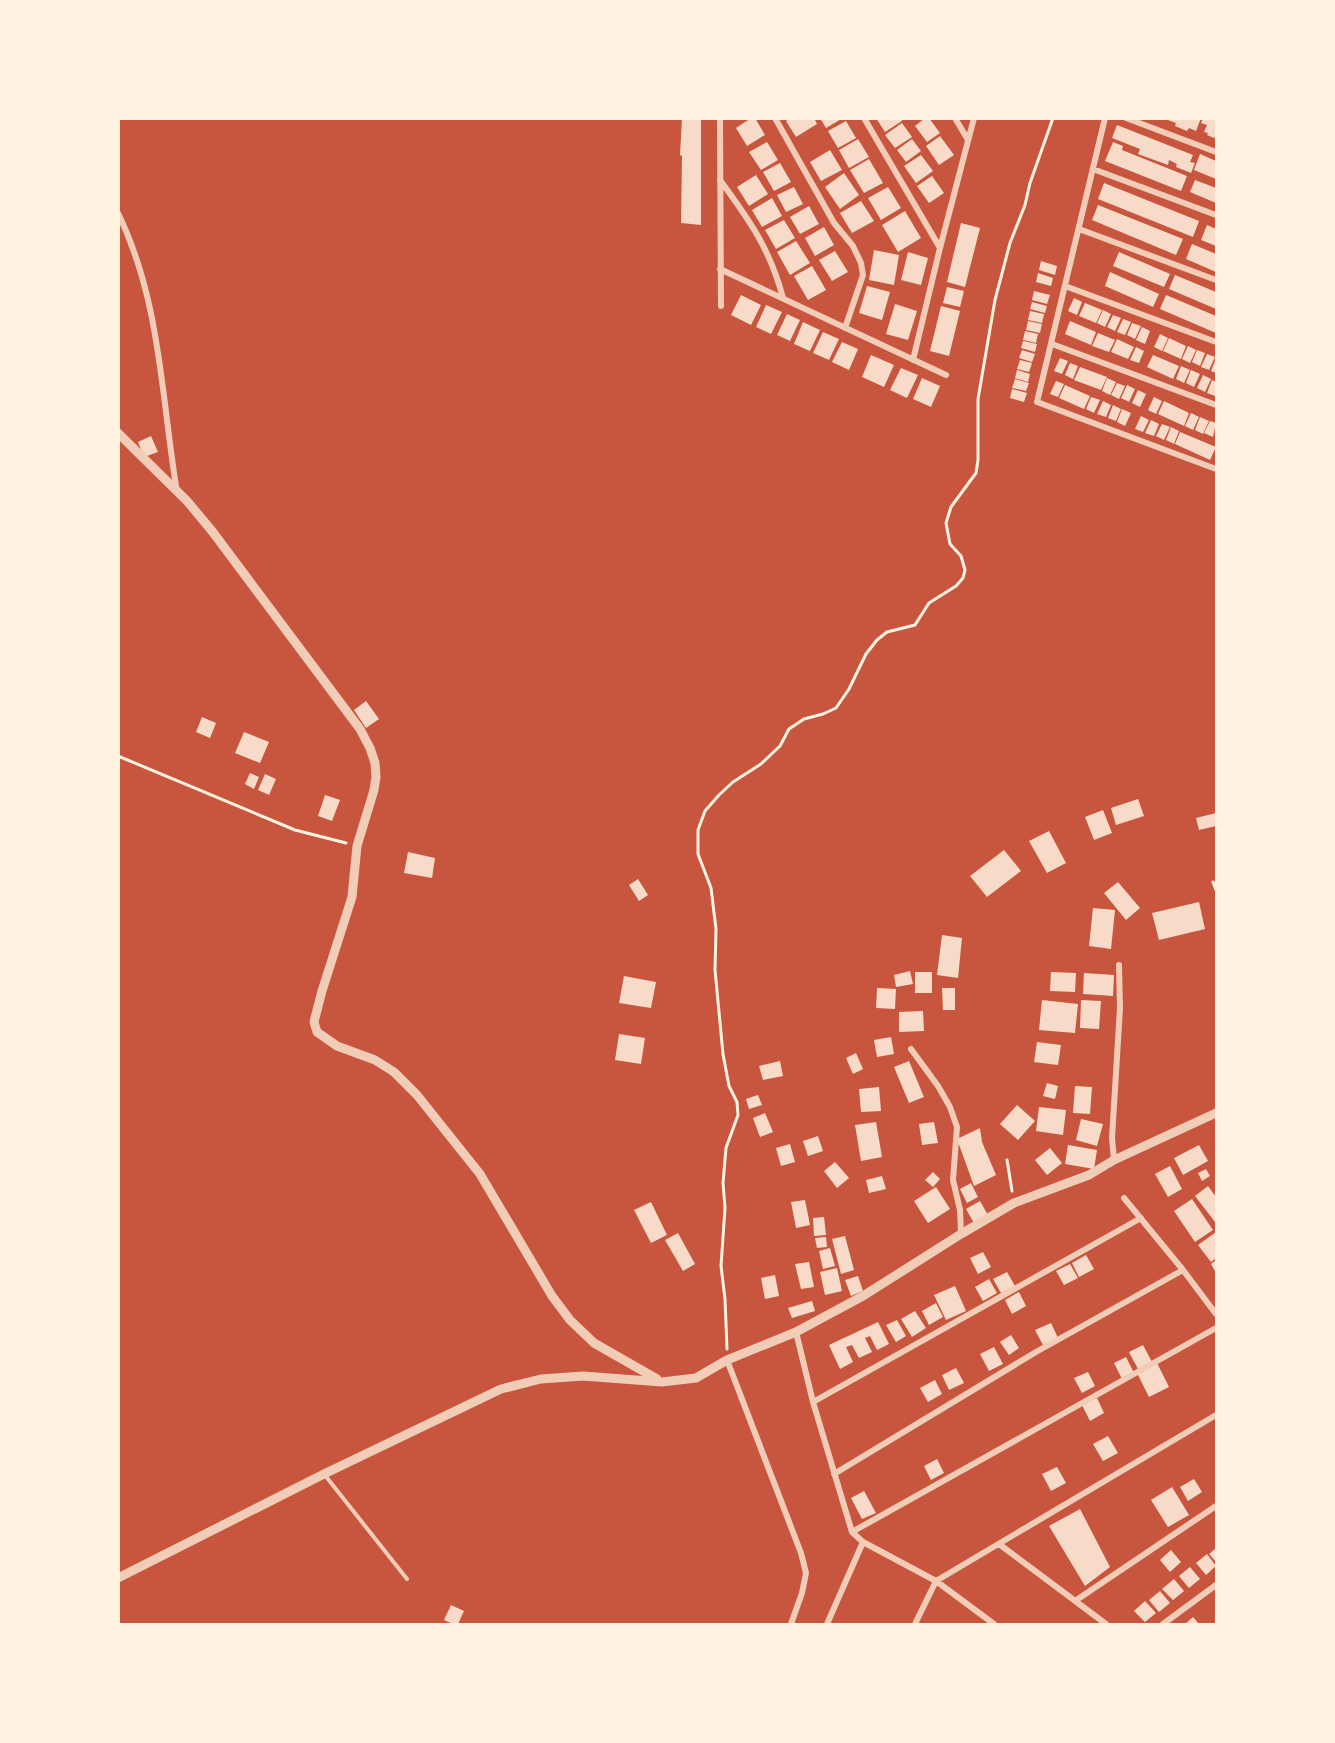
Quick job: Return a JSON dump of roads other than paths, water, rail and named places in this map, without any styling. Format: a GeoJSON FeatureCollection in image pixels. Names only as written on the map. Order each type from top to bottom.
{"type":"FeatureCollection","features":[{"type":"Feature","properties":{"kind":"street"},"geometry":{"type":"LineString","coordinates":[[720,118],[721,306]]}},
{"type":"Feature","properties":{"kind":"street"},"geometry":{"type":"LineString","coordinates":[[775,118],[834,223],[853,246],[861,263],[863,275],[845,328]]}},
{"type":"Feature","properties":{"kind":"street"},"geometry":{"type":"LineString","coordinates":[[864,118],[940,248]]}},
{"type":"Feature","properties":{"kind":"street"},"geometry":{"type":"LineString","coordinates":[[955,118],[968,140]]}},
{"type":"Feature","properties":{"kind":"street"},"geometry":{"type":"LineString","coordinates":[[913,360],[974,118]]}},
{"type":"Feature","properties":{"kind":"street"},"geometry":{"type":"LineString","coordinates":[[1106,118],[1037,402],[1216,469]]}},
{"type":"Feature","properties":{"kind":"street"},"geometry":{"type":"LineString","coordinates":[[1126,118],[1216,152]]}},
{"type":"Feature","properties":{"kind":"street"},"geometry":{"type":"LineString","coordinates":[[1093,169],[1216,215]]}},
{"type":"Feature","properties":{"kind":"street"},"geometry":{"type":"LineString","coordinates":[[720,179],[751,222],[766,250],[776,270],[783,298]]}},
{"type":"Feature","properties":{"kind":"street"},"geometry":{"type":"LineString","coordinates":[[118,213],[133,243],[155,329],[177,492]]}},
{"type":"Feature","properties":{"kind":"street"},"geometry":{"type":"LineString","coordinates":[[1079,229],[1216,280]]}},
{"type":"Feature","properties":{"kind":"street"},"geometry":{"type":"LineString","coordinates":[[720,269],[946,375]]}},
{"type":"Feature","properties":{"kind":"street"},"geometry":{"type":"LineString","coordinates":[[1065,286],[1216,342]]}},
{"type":"Feature","properties":{"kind":"street"},"geometry":{"type":"LineString","coordinates":[[1052,344],[1216,405]]}},
{"type":"Feature","properties":{"kind":"street"},"geometry":{"type":"LineString","coordinates":[[118,433],[212,531],[360,729],[370,748],[376,777],[374,790],[357,846],[352,897],[314,1022],[316,1032],[337,1046],[375,1060],[394,1072],[417,1095],[480,1174],[552,1296],[570,1320],[594,1343],[662,1382]]}},
{"type":"Feature","properties":{"kind":"street"},"geometry":{"type":"LineString","coordinates":[[1114,1160],[1112,1138],[1120,1008],[1119,965]]}},
{"type":"Feature","properties":{"kind":"street"},"geometry":{"type":"LineString","coordinates":[[911,1049],[938,1086],[950,1107],[957,1127],[953,1180],[960,1210],[961,1234]]}},
{"type":"Feature","properties":{"kind":"street"},"geometry":{"type":"LineString","coordinates":[[118,1578],[324,1474],[501,1389],[541,1378],[583,1376],[662,1382],[696,1378],[727,1360],[796,1332],[863,1296],[1014,1203],[1089,1175],[1114,1160],[1216,1113]]}},
{"type":"Feature","properties":{"kind":"street"},"geometry":{"type":"LineString","coordinates":[[1124,1198],[1216,1314]]}},
{"type":"Feature","properties":{"kind":"street"},"geometry":{"type":"LineString","coordinates":[[813,1402],[1141,1218]]}},
{"type":"Feature","properties":{"kind":"street"},"geometry":{"type":"LineString","coordinates":[[834,1474],[1036,1352],[1183,1270]]}},
{"type":"Feature","properties":{"kind":"street"},"geometry":{"type":"LineString","coordinates":[[852,1532],[1216,1328]]}},
{"type":"Feature","properties":{"kind":"street"},"geometry":{"type":"LineString","coordinates":[[796,1332],[813,1402],[852,1532],[863,1542],[936,1581],[994,1624]]}},
{"type":"Feature","properties":{"kind":"street"},"geometry":{"type":"LineString","coordinates":[[727,1360],[801,1553],[806,1573],[802,1593],[791,1624]]}},
{"type":"Feature","properties":{"kind":"street"},"geometry":{"type":"LineString","coordinates":[[915,1624],[936,1581],[1216,1415]]}},
{"type":"Feature","properties":{"kind":"street"},"geometry":{"type":"LineString","coordinates":[[1075,1601],[1216,1506]]}},
{"type":"Feature","properties":{"kind":"street"},"geometry":{"type":"LineString","coordinates":[[827,1624],[863,1542]]}},
{"type":"Feature","properties":{"kind":"street"},"geometry":{"type":"LineString","coordinates":[[999,1544],[1106,1624]]}},
{"type":"Feature","properties":{"kind":"street"},"geometry":{"type":"LineString","coordinates":[[1163,1624],[1216,1585]]}},
{"type":"Feature","properties":{"kind":"lane"},"geometry":{"type":"LineString","coordinates":[[324,1474],[407,1579]]}}]}
